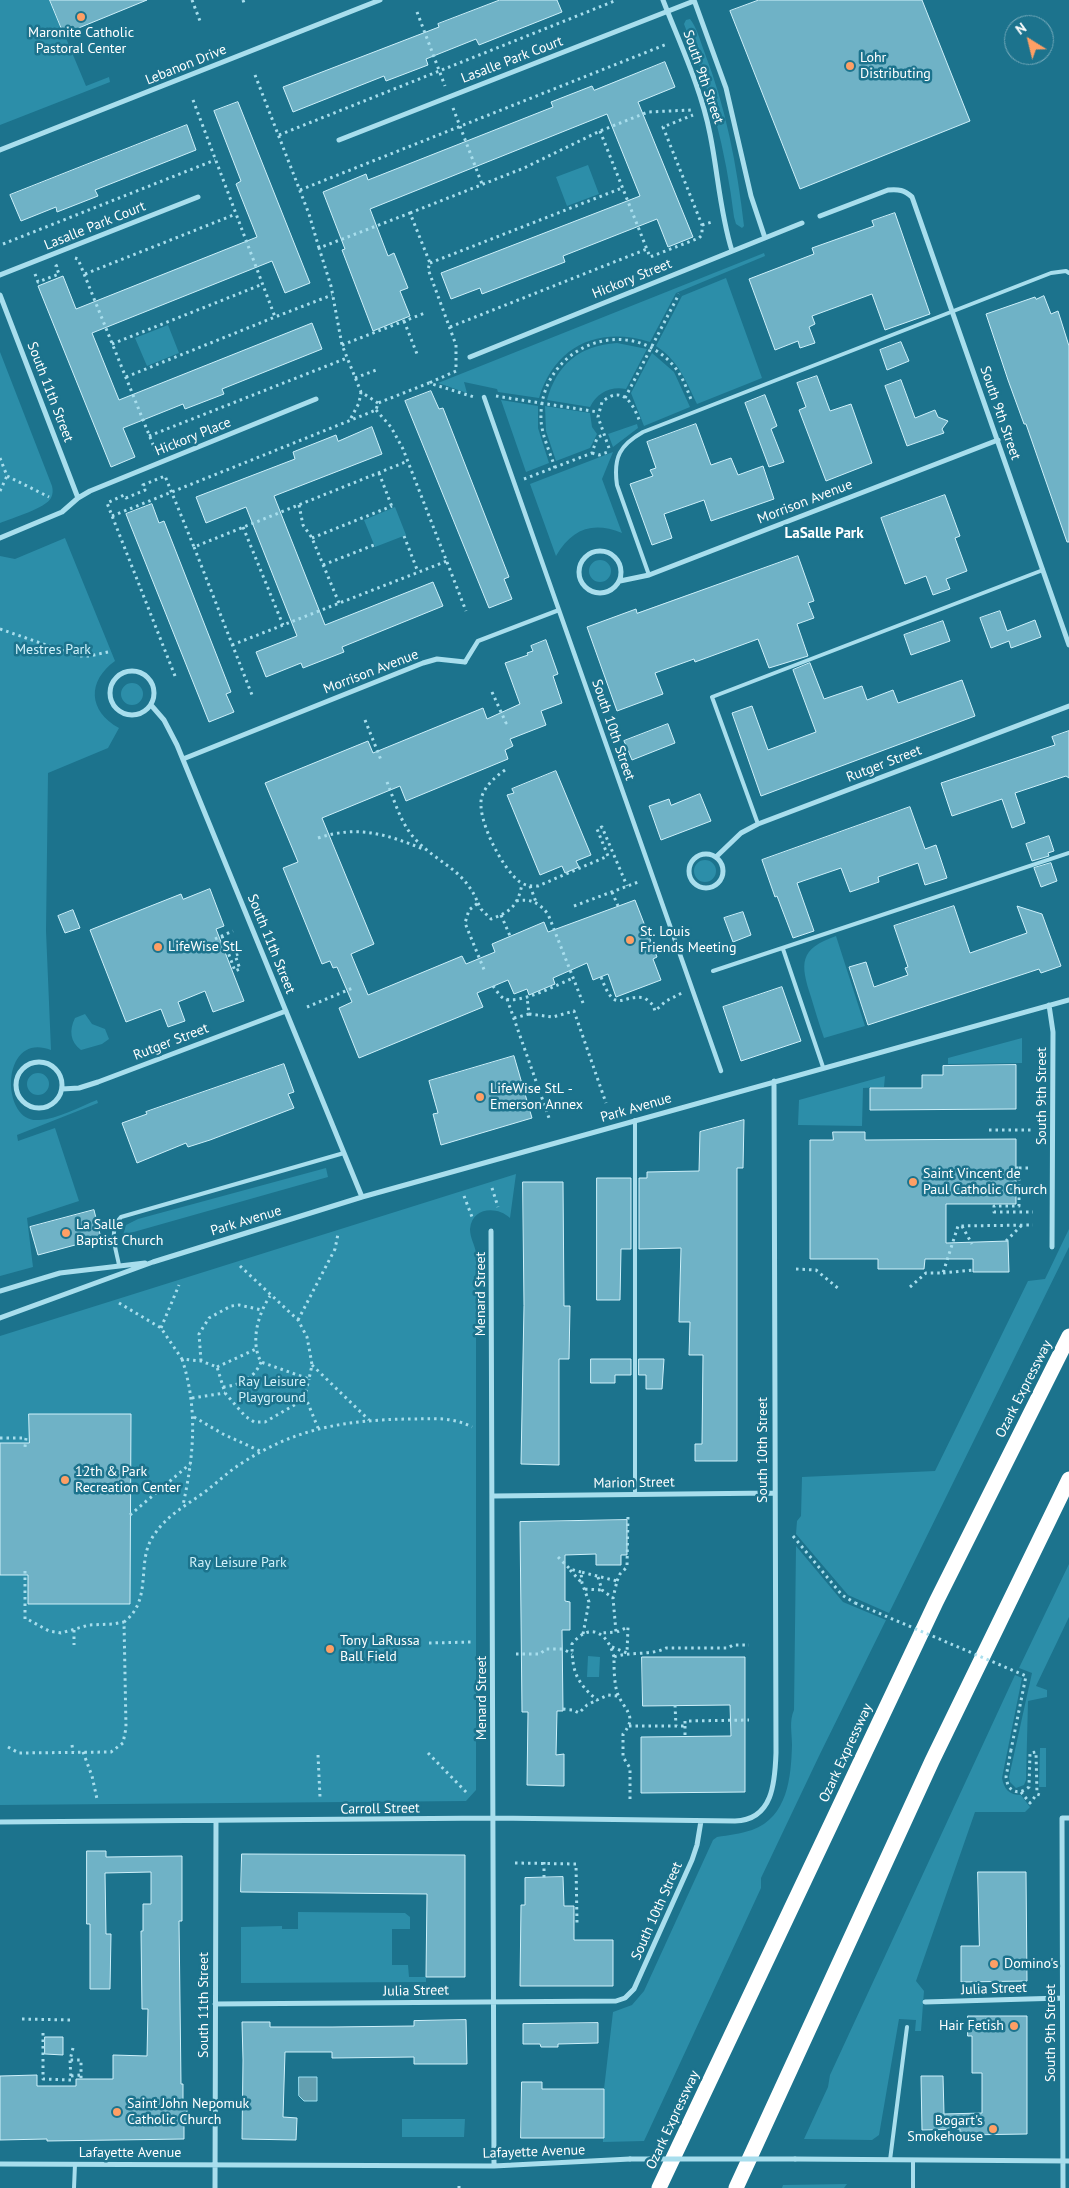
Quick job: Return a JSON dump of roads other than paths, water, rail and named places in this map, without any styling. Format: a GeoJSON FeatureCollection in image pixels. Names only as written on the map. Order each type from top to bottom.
{"type":"FeatureCollection","features":[{"type":"Feature","properties":{"kind":"highway","name":"Ozark Expressway"},"geometry":{"type":"LineString","coordinates":[[660,2188],[936,1602],[1069,1336]]}},
{"type":"Feature","properties":{"kind":"highway"},"geometry":{"type":"LineString","coordinates":[[736,2188],[932,1761],[1069,1479]]}},
{"type":"Feature","properties":{"kind":"highway"},"geometry":{"type":"LineString","coordinates":[[1045,1528],[1069,1495]]}},
{"type":"Feature","properties":{"kind":"street","name":"Lebanon Drive"},"geometry":{"type":"LineString","coordinates":[[0,150],[380,0]]}},
{"type":"Feature","properties":{"kind":"street","name":"South 9th Street"},"geometry":{"type":"LineString","coordinates":[[663,0],[706,116],[724,221],[732,251]]}},
{"type":"Feature","properties":{"kind":"street","name":"South 9th Street"},"geometry":{"type":"LineString","coordinates":[[694,1],[726,88],[751,196],[765,238]]}},
{"type":"Feature","properties":{"kind":"street","name":"Lasalle Park Court"},"geometry":{"type":"LineString","coordinates":[[338,140],[694,1]]}},
{"type":"Feature","properties":{"kind":"street","name":"South 9th Street"},"geometry":{"type":"LineString","coordinates":[[820,216],[888,190],[898,189],[906,192],[916,205],[1067,634],[1069,645]]}},
{"type":"Feature","properties":{"kind":"street","name":"Lasalle Park Court"},"geometry":{"type":"LineString","coordinates":[[0,275],[198,197]]}},
{"type":"Feature","properties":{"kind":"street","name":"Hickory Street"},"geometry":{"type":"LineString","coordinates":[[470,357],[802,223]]}},
{"type":"Feature","properties":{"kind":"street","name":"South 11th Street"},"geometry":{"type":"LineString","coordinates":[[0,295],[78,498]]}},
{"type":"Feature","properties":{"kind":"street","name":"South 10th Street"},"geometry":{"type":"LineString","coordinates":[[484,397],[721,1071]]}},
{"type":"Feature","properties":{"kind":"street","name":"Hickory Place"},"geometry":{"type":"LineString","coordinates":[[78,498],[90,491],[316,399]]}},
{"type":"Feature","properties":{"kind":"street","name":"Morrison Avenue"},"geometry":{"type":"LineString","coordinates":[[620,581],[621,567],[614,556],[608,552],[602,551],[589,554],[580,564],[580,578],[583,585],[595,593],[610,591],[620,581],[649,574],[998,440]]}},
{"type":"Feature","properties":{"kind":"street"},"geometry":{"type":"LineString","coordinates":[[0,538],[62,512],[78,498]]}},
{"type":"Feature","properties":{"kind":"street","name":"Morrison Avenue"},"geometry":{"type":"LineString","coordinates":[[183,758],[423,663],[437,659],[465,662],[478,641],[559,610]]}},
{"type":"Feature","properties":{"kind":"street"},"geometry":{"type":"LineString","coordinates":[[126,671],[141,672],[152,682],[154,698],[151,705],[146,710],[133,715],[119,712],[111,701],[110,686],[113,680],[126,671]]}},
{"type":"Feature","properties":{"kind":"street","name":"South 11th Street"},"geometry":{"type":"LineString","coordinates":[[151,705],[170,728],[183,758],[362,1196]]}},
{"type":"Feature","properties":{"kind":"street","name":"Rutger Street"},"geometry":{"type":"LineString","coordinates":[[716,857],[741,833],[758,824],[1069,706]]}},
{"type":"Feature","properties":{"kind":"street"},"geometry":{"type":"LineString","coordinates":[[706,853],[716,857],[723,867],[723,873],[718,883],[708,888],[696,886],[689,877],[691,861],[695,857],[706,853]]}},
{"type":"Feature","properties":{"kind":"street","name":"Park Avenue"},"geometry":{"type":"LineString","coordinates":[[0,1318],[153,1262],[362,1196],[1069,1000]]}},
{"type":"Feature","properties":{"kind":"street","name":"South 9th Street"},"geometry":{"type":"LineString","coordinates":[[1049,1005],[1053,1032],[1052,1247]]}},
{"type":"Feature","properties":{"kind":"street","name":"Rutger Street"},"geometry":{"type":"LineString","coordinates":[[62,1089],[79,1088],[98,1082],[286,1011]]}},
{"type":"Feature","properties":{"kind":"street"},"geometry":{"type":"LineString","coordinates":[[40,1061],[55,1067],[60,1073],[62,1089],[55,1102],[42,1108],[34,1108],[28,1106],[18,1094],[16,1080],[25,1066],[40,1061]]}},
{"type":"Feature","properties":{"kind":"street","name":"South 10th Street"},"geometry":{"type":"LineString","coordinates":[[758,1814],[769,1799],[775,1776],[774,1081]]}},
{"type":"Feature","properties":{"kind":"street","name":"Menard Street"},"geometry":{"type":"LineString","coordinates":[[492,1231],[494,2166]]}},
{"type":"Feature","properties":{"kind":"street","name":"Park Avenue"},"geometry":{"type":"LineString","coordinates":[[0,1291],[60,1273],[153,1262]]}},
{"type":"Feature","properties":{"kind":"street","name":"Marion Street"},"geometry":{"type":"LineString","coordinates":[[494,1496],[774,1493]]}},
{"type":"Feature","properties":{"kind":"street","name":"Carroll Street"},"geometry":{"type":"LineString","coordinates":[[0,1822],[493,1818],[742,1820],[758,1814]]}},
{"type":"Feature","properties":{"kind":"street","name":"South 9th Street"},"geometry":{"type":"LineString","coordinates":[[1063,2188],[1062,1818],[1069,1818]]}},
{"type":"Feature","properties":{"kind":"street","name":"South 10th Street"},"geometry":{"type":"LineString","coordinates":[[616,2001],[625,1998],[634,1989],[698,1845],[701,1820]]}},
{"type":"Feature","properties":{"kind":"street","name":"South 11th Street"},"geometry":{"type":"LineString","coordinates":[[215,2188],[216,1821]]}},
{"type":"Feature","properties":{"kind":"street","name":"Julia Street"},"geometry":{"type":"LineString","coordinates":[[926,2002],[1062,1998]]}},
{"type":"Feature","properties":{"kind":"street","name":"Julia Street"},"geometry":{"type":"LineString","coordinates":[[216,2004],[616,2001]]}},
{"type":"Feature","properties":{"kind":"street","name":"Lafayette Avenue"},"geometry":{"type":"LineString","coordinates":[[0,2164],[494,2166],[630,2159],[1069,2161]]}},
{"type":"Feature","properties":{"kind":"lane"},"geometry":{"type":"LineString","coordinates":[[649,574],[617,485],[615,471],[618,456],[624,446],[643,432],[1051,273],[1066,271],[1069,273]]}},
{"type":"Feature","properties":{"kind":"lane"},"geometry":{"type":"LineString","coordinates":[[758,824],[712,697],[1043,570]]}},
{"type":"Feature","properties":{"kind":"lane"},"geometry":{"type":"LineString","coordinates":[[713,971],[1069,854]]}},
{"type":"Feature","properties":{"kind":"lane"},"geometry":{"type":"LineString","coordinates":[[782,949],[823,1067]]}},
{"type":"Feature","properties":{"kind":"lane"},"geometry":{"type":"LineString","coordinates":[[635,1120],[635,1494]]}},
{"type":"Feature","properties":{"kind":"lane"},"geometry":{"type":"LineString","coordinates":[[119,1266],[114,1231],[115,1223],[121,1217],[344,1153]]}},
{"type":"Feature","properties":{"kind":"lane"},"geometry":{"type":"LineString","coordinates":[[890,2160],[907,2027]]}},
{"type":"Feature","properties":{"kind":"lane"},"geometry":{"type":"LineString","coordinates":[[913,2160],[913,2188]]}},
{"type":"Feature","properties":{"kind":"lane"},"geometry":{"type":"LineString","coordinates":[[74,2188],[75,2164]]}},
{"type":"Feature","properties":{"kind":"place","name":"Maronite Catholic Pastoral Center"},"geometry":{"type":"Point","coordinates":[81,17]}},
{"type":"Feature","properties":{"kind":"place","name":"Lohr Distributing"},"geometry":{"type":"Point","coordinates":[850,66]}},
{"type":"Feature","properties":{"kind":"place","name":"St. Louis Friends Meeting"},"geometry":{"type":"Point","coordinates":[630,940]}},
{"type":"Feature","properties":{"kind":"place","name":"LifeWise StL"},"geometry":{"type":"Point","coordinates":[158,947]}},
{"type":"Feature","properties":{"kind":"place","name":"LifeWise StL - Emerson Annex"},"geometry":{"type":"Point","coordinates":[480,1097]}},
{"type":"Feature","properties":{"kind":"place","name":"Saint Vincent de Paul Catholic Church"},"geometry":{"type":"Point","coordinates":[913,1182]}},
{"type":"Feature","properties":{"kind":"place","name":"La Salle Baptist Church"},"geometry":{"type":"Point","coordinates":[66,1233]}},
{"type":"Feature","properties":{"kind":"place","name":"12th & Park Recreation Center"},"geometry":{"type":"Point","coordinates":[65,1480]}},
{"type":"Feature","properties":{"kind":"place","name":"Tony LaRussa Ball Field"},"geometry":{"type":"Point","coordinates":[330,1649]}},
{"type":"Feature","properties":{"kind":"place","name":"Domino's"},"geometry":{"type":"Point","coordinates":[994,1964]}},
{"type":"Feature","properties":{"kind":"place","name":"Hair Fetish"},"geometry":{"type":"Point","coordinates":[1014,2026]}},
{"type":"Feature","properties":{"kind":"place","name":"Saint John Nepomuk Catholic Church"},"geometry":{"type":"Point","coordinates":[117,2112]}},
{"type":"Feature","properties":{"kind":"place","name":"Bogart's Smokehouse"},"geometry":{"type":"Point","coordinates":[993,2129]}},
{"type":"Feature","properties":{"kind":"district","name":"LaSalle Park"},"geometry":{"type":"Point","coordinates":[824,534]}},
{"type":"Feature","properties":{"kind":"park label","name":"Mestres Park"},"geometry":{"type":"Point","coordinates":[53,650]}},
{"type":"Feature","properties":{"kind":"park label","name":"Ray Leisure Playground"},"geometry":{"type":"Point","coordinates":[272,1390]}},
{"type":"Feature","properties":{"kind":"park label","name":"Ray Leisure Park"},"geometry":{"type":"Point","coordinates":[238,1563]}}]}
